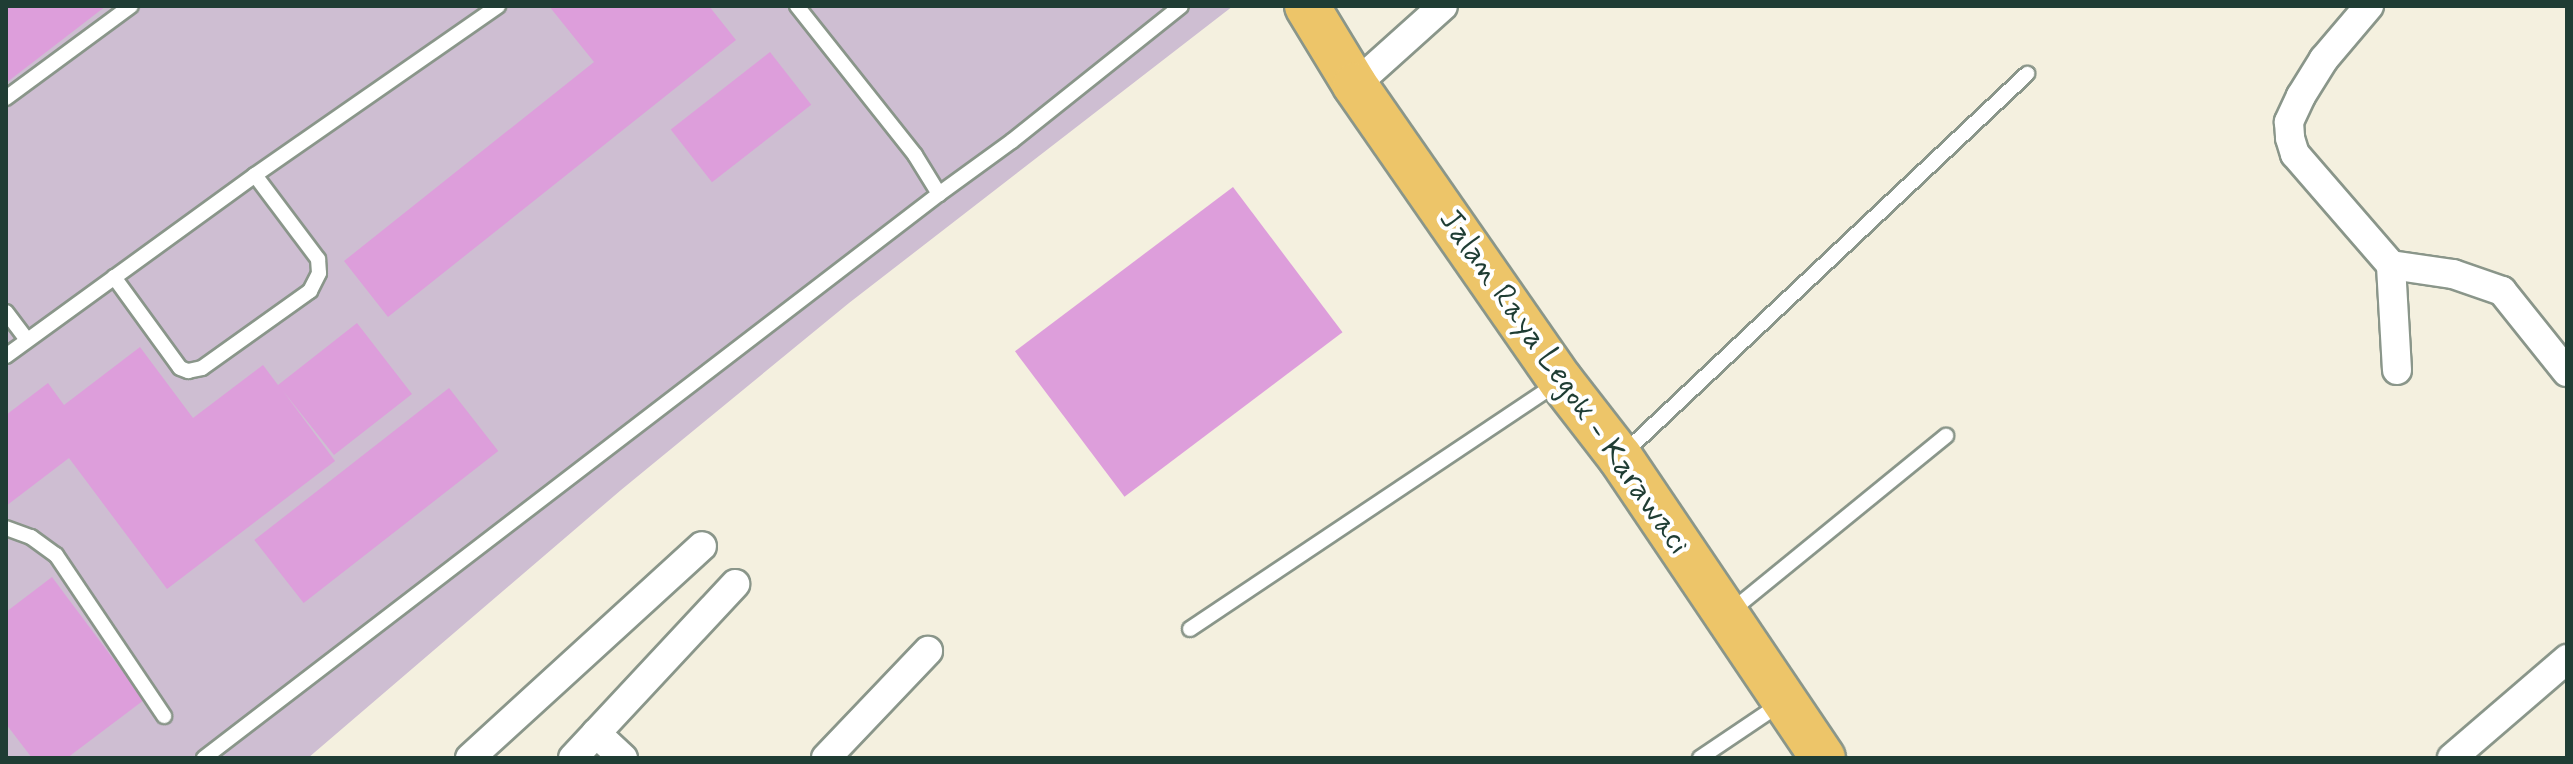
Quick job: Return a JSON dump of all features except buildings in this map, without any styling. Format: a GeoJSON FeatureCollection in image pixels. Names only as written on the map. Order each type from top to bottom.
{"type":"FeatureCollection","features":[{"type":"Feature","properties":{"kind":"main road","name":"Jalan Raya Legok - Karawaci"},"geometry":{"type":"LineString","coordinates":[[1307,6],[1355,85],[1561,381],[1620,457],[1823,758]]}},
{"type":"Feature","properties":{"kind":"street"},"geometry":{"type":"LineString","coordinates":[[1355,85],[1443,6]]}},
{"type":"Feature","properties":{"kind":"street"},"geometry":{"type":"LineString","coordinates":[[2369,6],[2324,59],[2301,96],[2289,122],[2290,138],[2295,154],[2391,265],[2397,370]]}},
{"type":"Feature","properties":{"kind":"street"},"geometry":{"type":"LineString","coordinates":[[2391,265],[2453,274],[2502,291],[2567,372]]}},
{"type":"Feature","properties":{"kind":"street"},"geometry":{"type":"LineString","coordinates":[[470,758],[702,546]]}},
{"type":"Feature","properties":{"kind":"street"},"geometry":{"type":"LineString","coordinates":[[573,758],[735,584]]}},
{"type":"Feature","properties":{"kind":"street"},"geometry":{"type":"LineString","coordinates":[[826,758],[928,651]]}},
{"type":"Feature","properties":{"kind":"street"},"geometry":{"type":"LineString","coordinates":[[2452,758],[2567,659]]}},
{"type":"Feature","properties":{"kind":"street"},"geometry":{"type":"LineString","coordinates":[[596,733],[623,758]]}},
{"type":"Feature","properties":{"kind":"lane"},"geometry":{"type":"LineString","coordinates":[[6,98],[131,6]]}},
{"type":"Feature","properties":{"kind":"lane"},"geometry":{"type":"LineString","coordinates":[[6,356],[255,175],[498,6]]}},
{"type":"Feature","properties":{"kind":"lane"},"geometry":{"type":"LineString","coordinates":[[797,6],[915,155],[939,194]]}},
{"type":"Feature","properties":{"kind":"lane"},"geometry":{"type":"LineString","coordinates":[[204,758],[1012,141],[1181,6]]}},
{"type":"Feature","properties":{"kind":"lane"},"geometry":{"type":"LineString","coordinates":[[1620,457],[2027,74]]}},
{"type":"Feature","properties":{"kind":"lane"},"geometry":{"type":"LineString","coordinates":[[114,277],[180,368],[188,371],[202,368],[310,291],[319,273],[318,259],[255,175]]}},
{"type":"Feature","properties":{"kind":"lane"},"geometry":{"type":"LineString","coordinates":[[6,312],[27,340]]}},
{"type":"Feature","properties":{"kind":"lane"},"geometry":{"type":"LineString","coordinates":[[1190,629],[1561,381]]}},
{"type":"Feature","properties":{"kind":"lane"},"geometry":{"type":"LineString","coordinates":[[1727,615],[1759,585],[1946,436]]}},
{"type":"Feature","properties":{"kind":"lane"},"geometry":{"type":"LineString","coordinates":[[6,528],[31,537],[56,555],[164,716]]}},
{"type":"Feature","properties":{"kind":"lane"},"geometry":{"type":"LineString","coordinates":[[1700,758],[1784,702]]}},
{"type":"Feature","properties":{"kind":"shaded area"},"geometry":{"type":"Polygon","coordinates":[[[6,6],[1233,6],[849,303],[621,490],[308,758],[6,758],[6,6]]]}}]}
